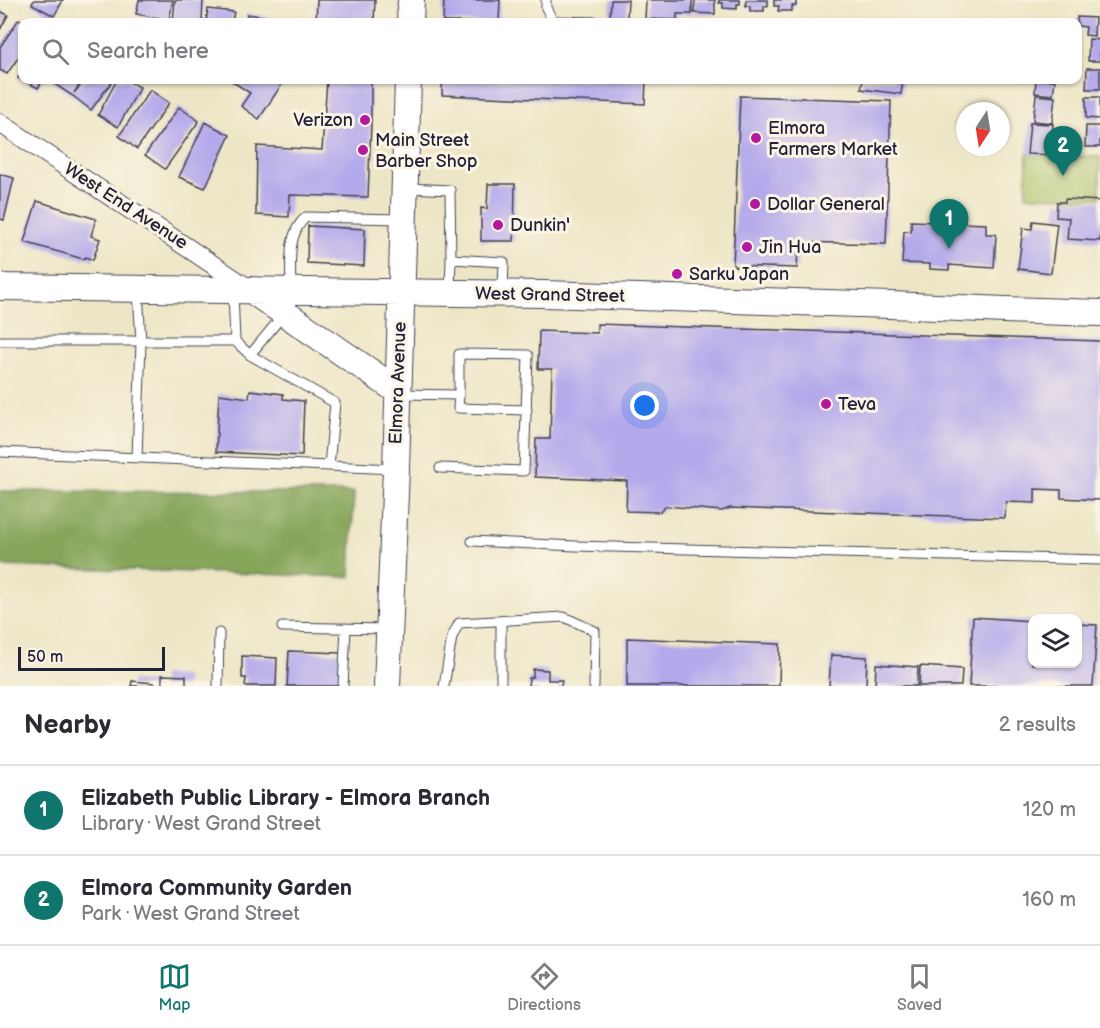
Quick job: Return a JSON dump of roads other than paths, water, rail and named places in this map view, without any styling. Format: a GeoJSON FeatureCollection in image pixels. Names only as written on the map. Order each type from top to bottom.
{"type":"FeatureCollection","features":[{"type":"Feature","properties":{"kind":"street"},"geometry":{"type":"LineString","coordinates":[[410,18],[411,0]]}},
{"type":"Feature","properties":{"kind":"street","name":"Elmora Avenue"},"geometry":{"type":"LineString","coordinates":[[387,686],[408,84]]}},
{"type":"Feature","properties":{"kind":"street","name":"West End Avenue"},"geometry":{"type":"LineString","coordinates":[[0,123],[242,290]]}},
{"type":"Feature","properties":{"kind":"street","name":"West Grand Street"},"geometry":{"type":"LineString","coordinates":[[0,287],[242,290],[288,302],[401,292],[503,293],[1100,313]]}},
{"type":"Feature","properties":{"kind":"street"},"geometry":{"type":"LineString","coordinates":[[288,302],[398,393]]}},
{"type":"Feature","properties":{"kind":"lane"},"geometry":{"type":"LineString","coordinates":[[546,0],[546,8],[551,18]]}},
{"type":"Feature","properties":{"kind":"lane"},"geometry":{"type":"LineString","coordinates":[[405,188],[450,190],[450,293]]}},
{"type":"Feature","properties":{"kind":"lane"},"geometry":{"type":"LineString","coordinates":[[250,355],[288,302],[291,252],[294,233],[300,222],[306,217],[404,219]]}},
{"type":"Feature","properties":{"kind":"lane"},"geometry":{"type":"LineString","coordinates":[[451,259],[504,262],[503,293]]}},
{"type":"Feature","properties":{"kind":"lane"},"geometry":{"type":"LineString","coordinates":[[137,458],[141,342],[138,288]]}},
{"type":"Feature","properties":{"kind":"lane"},"geometry":{"type":"LineString","coordinates":[[235,341],[242,290]]}},
{"type":"Feature","properties":{"kind":"lane"},"geometry":{"type":"LineString","coordinates":[[0,341],[235,341],[250,355],[335,403],[329,466]]}},
{"type":"Feature","properties":{"kind":"lane"},"geometry":{"type":"LineString","coordinates":[[440,468],[524,471],[527,410],[528,355],[459,354],[458,408],[527,410]]}},
{"type":"Feature","properties":{"kind":"lane"},"geometry":{"type":"LineString","coordinates":[[398,393],[459,395]]}},
{"type":"Feature","properties":{"kind":"lane"},"geometry":{"type":"LineString","coordinates":[[0,452],[396,469]]}},
{"type":"Feature","properties":{"kind":"lane"},"geometry":{"type":"LineString","coordinates":[[472,541],[576,546],[1100,560]]}},
{"type":"Feature","properties":{"kind":"lane"},"geometry":{"type":"LineString","coordinates":[[444,686],[452,637],[459,623],[564,617],[595,631],[594,686]]}},
{"type":"Feature","properties":{"kind":"lane"},"geometry":{"type":"LineString","coordinates":[[501,621],[501,686]]}},
{"type":"Feature","properties":{"kind":"lane"},"geometry":{"type":"LineString","coordinates":[[282,627],[389,629]]}},
{"type":"Feature","properties":{"kind":"lane"},"geometry":{"type":"LineString","coordinates":[[343,686],[345,628]]}},
{"type":"Feature","properties":{"kind":"lane"},"geometry":{"type":"LineString","coordinates":[[218,686],[219,633]]}},
{"type":"Feature","properties":{"kind":"place","name":"Verizon"},"geometry":{"type":"Point","coordinates":[365,120]}},
{"type":"Feature","properties":{"kind":"place","name":"Elmora Farmers Market"},"geometry":{"type":"Point","coordinates":[756,138]}},
{"type":"Feature","properties":{"kind":"place","name":"Main Street Barber Shop"},"geometry":{"type":"Point","coordinates":[363,150]}},
{"type":"Feature","properties":{"kind":"place","name":"Elmora Community Garden"},"geometry":{"type":"Point","coordinates":[1063,176]}},
{"type":"Feature","properties":{"kind":"place","name":"Dollar General"},"geometry":{"type":"Point","coordinates":[755,204]}},
{"type":"Feature","properties":{"kind":"place","name":"Dunkin'"},"geometry":{"type":"Point","coordinates":[498,225]}},
{"type":"Feature","properties":{"kind":"place","name":"Jin Hua"},"geometry":{"type":"Point","coordinates":[747,247]}},
{"type":"Feature","properties":{"kind":"place","name":"Elizabeth Public Library - Elmora Branch"},"geometry":{"type":"Point","coordinates":[949,249]}},
{"type":"Feature","properties":{"kind":"place","name":"Sarku Japan"},"geometry":{"type":"Point","coordinates":[677,274]}},
{"type":"Feature","properties":{"kind":"place","name":"Teva"},"geometry":{"type":"Point","coordinates":[826,404]}}]}
